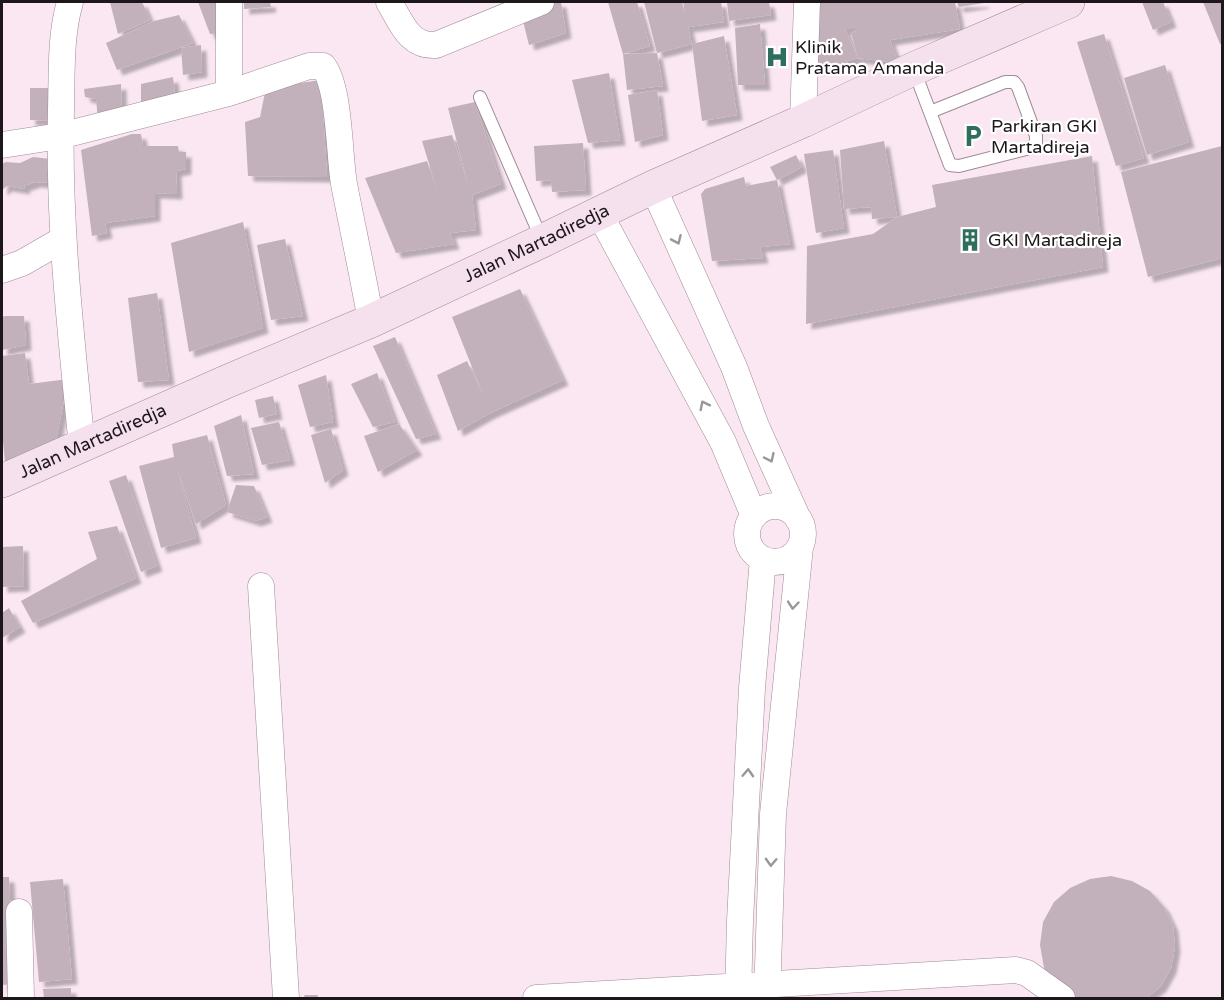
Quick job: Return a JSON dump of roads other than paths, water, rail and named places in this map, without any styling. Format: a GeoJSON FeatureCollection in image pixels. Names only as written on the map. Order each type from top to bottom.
{"type":"FeatureCollection","features":[{"type":"Feature","properties":{"kind":"main road","name":"Jalan Martadiredja"},"geometry":{"type":"LineString","coordinates":[[2,481],[228,381],[371,321],[542,242],[653,187],[803,121],[913,69],[1068,2]]}},
{"type":"Feature","properties":{"kind":"street"},"geometry":{"type":"LineString","coordinates":[[70,2],[62,41],[60,136],[62,240],[82,447]]}},
{"type":"Feature","properties":{"kind":"street"},"geometry":{"type":"LineString","coordinates":[[229,2],[229,93]]}},
{"type":"Feature","properties":{"kind":"street"},"geometry":{"type":"LineString","coordinates":[[389,2],[409,34],[416,42],[425,46],[436,45],[541,2]]}},
{"type":"Feature","properties":{"kind":"street"},"geometry":{"type":"LineString","coordinates":[[803,121],[807,2]]}},
{"type":"Feature","properties":{"kind":"street"},"geometry":{"type":"LineString","coordinates":[[2,145],[60,136],[229,93],[309,66],[323,66],[333,93],[344,183],[371,321]]}},
{"type":"Feature","properties":{"kind":"street"},"geometry":{"type":"LineString","coordinates":[[653,187],[734,368],[756,426],[803,532],[772,814],[767,991]]}},
{"type":"Feature","properties":{"kind":"street"},"geometry":{"type":"LineString","coordinates":[[599,213],[723,442],[754,516]]}},
{"type":"Feature","properties":{"kind":"street"},"geometry":{"type":"LineString","coordinates":[[2,270],[62,240]]}},
{"type":"Feature","properties":{"kind":"street"},"geometry":{"type":"LineString","coordinates":[[723,442],[756,426]]}},
{"type":"Feature","properties":{"kind":"street"},"geometry":{"type":"LineString","coordinates":[[798,519],[787,509],[766,508],[754,516],[748,529],[749,543],[752,550],[763,559],[770,561],[784,561],[796,553],[800,546]]}},
{"type":"Feature","properties":{"kind":"street"},"geometry":{"type":"LineString","coordinates":[[738,992],[752,688],[763,559]]}},
{"type":"Feature","properties":{"kind":"street"},"geometry":{"type":"LineString","coordinates":[[261,586],[286,999]]}},
{"type":"Feature","properties":{"kind":"street"},"geometry":{"type":"LineString","coordinates":[[746,813],[772,814]]}},
{"type":"Feature","properties":{"kind":"street"},"geometry":{"type":"LineString","coordinates":[[19,912],[21,999]]}},
{"type":"Feature","properties":{"kind":"street"},"geometry":{"type":"LineString","coordinates":[[536,999],[767,991],[907,975],[1016,969],[1027,973],[1062,999]]}},
{"type":"Feature","properties":{"kind":"lane"},"geometry":{"type":"LineString","coordinates":[[913,69],[950,165],[959,166],[1030,148],[1036,143],[1036,136],[1018,87],[1014,82],[1005,82],[930,112]]}},
{"type":"Feature","properties":{"kind":"lane"},"geometry":{"type":"LineString","coordinates":[[480,97],[542,242]]}},
{"type":"Feature","properties":{"kind":"place","name":"Klinik Pratama Amanda"},"geometry":{"type":"Point","coordinates":[777,57]}},
{"type":"Feature","properties":{"kind":"place","name":"Parkiran GKI Martadireja"},"geometry":{"type":"Point","coordinates":[973,136]}},
{"type":"Feature","properties":{"kind":"place","name":"GKI Martadireja"},"geometry":{"type":"Point","coordinates":[970,240]}}]}
